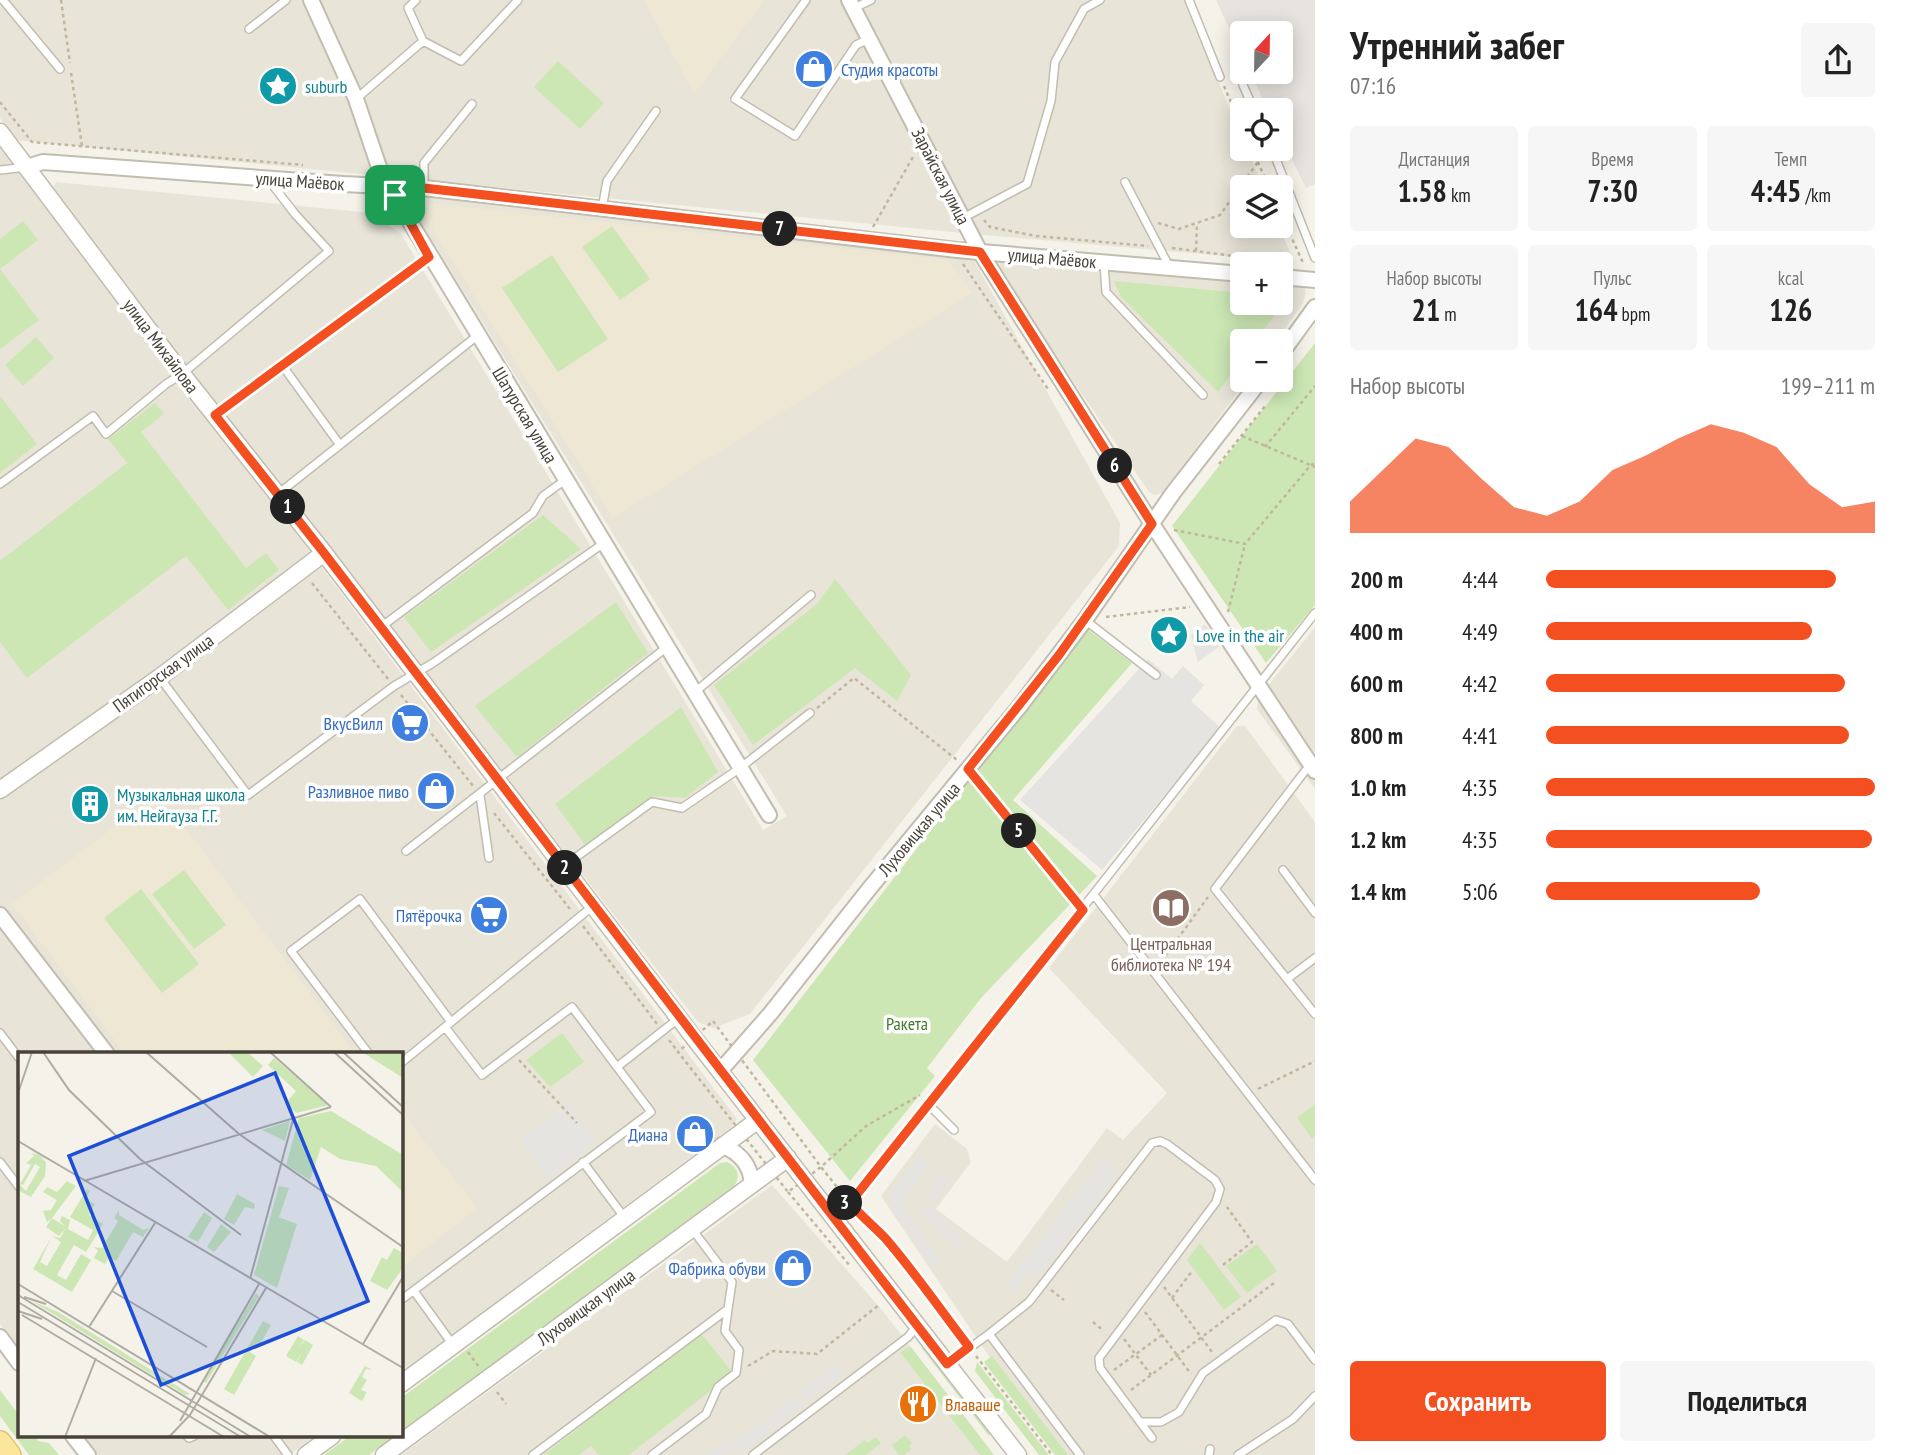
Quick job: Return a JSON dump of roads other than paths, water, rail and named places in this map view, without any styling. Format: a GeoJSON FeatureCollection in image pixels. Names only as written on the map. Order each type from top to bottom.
{"type":"FeatureCollection","features":[{"type":"Feature","properties":{"kind":"main road"},"geometry":{"type":"LineString","coordinates":[[0,1442],[10,1455]]}},
{"type":"Feature","properties":{"kind":"street","name":"Шатурская улица"},"geometry":{"type":"LineString","coordinates":[[310,0],[355,99],[388,187],[769,815]]}},
{"type":"Feature","properties":{"kind":"street","name":"Зарайская улица"},"geometry":{"type":"LineString","coordinates":[[851,4],[922,138],[969,215],[980,252],[1152,524],[1313,768]]}},
{"type":"Feature","properties":{"kind":"street","name":"улица Михайлова"},"geometry":{"type":"LineString","coordinates":[[0,132],[182,374],[324,553],[679,1018],[1018,1455]]}},
{"type":"Feature","properties":{"kind":"street","name":"улица Маёвок"},"geometry":{"type":"LineString","coordinates":[[27,167],[43,162],[424,188],[980,252],[1230,273]]}},
{"type":"Feature","properties":{"kind":"street"},"geometry":{"type":"LineString","coordinates":[[1293,278],[1315,280]]}},
{"type":"Feature","properties":{"kind":"street"},"geometry":{"type":"LineString","coordinates":[[1293,337],[1315,307]]}},
{"type":"Feature","properties":{"kind":"street","name":"Луховицкая улица"},"geometry":{"type":"LineString","coordinates":[[720,1071],[770,1014],[1020,706],[1252,392]]}},
{"type":"Feature","properties":{"kind":"street","name":"Пятигорская улица"},"geometry":{"type":"LineString","coordinates":[[0,790],[160,677],[324,553]]}},
{"type":"Feature","properties":{"kind":"street"},"geometry":{"type":"LineString","coordinates":[[0,915],[105,1052]]}},
{"type":"Feature","properties":{"kind":"street"},"geometry":{"type":"LineString","coordinates":[[402,1383],[758,1119]]}},
{"type":"Feature","properties":{"kind":"street"},"geometry":{"type":"LineString","coordinates":[[722,1146],[736,1151],[751,1171],[752,1185]]}},
{"type":"Feature","properties":{"kind":"street","name":"Луховицкая улица"},"geometry":{"type":"LineString","coordinates":[[384,1455],[788,1158]]}},
{"type":"Feature","properties":{"kind":"street"},"geometry":{"type":"LineString","coordinates":[[0,1337],[18,1362]]}},
{"type":"Feature","properties":{"kind":"street"},"geometry":{"type":"LineString","coordinates":[[75,1438],[88,1455]]}},
{"type":"Feature","properties":{"kind":"street"},"geometry":{"type":"LineString","coordinates":[[306,1455],[329,1438]]}},
{"type":"Feature","properties":{"kind":"lane"},"geometry":{"type":"LineString","coordinates":[[3,0],[60,69]]}},
{"type":"Feature","properties":{"kind":"lane"},"geometry":{"type":"LineString","coordinates":[[249,29],[286,0]]}},
{"type":"Feature","properties":{"kind":"lane"},"geometry":{"type":"LineString","coordinates":[[416,0],[408,8],[423,41],[461,61],[518,0]]}},
{"type":"Feature","properties":{"kind":"lane"},"geometry":{"type":"LineString","coordinates":[[806,0],[735,99],[795,136],[856,45],[869,38]]}},
{"type":"Feature","properties":{"kind":"lane"},"geometry":{"type":"LineString","coordinates":[[851,4],[871,0]]}},
{"type":"Feature","properties":{"kind":"lane"},"geometry":{"type":"LineString","coordinates":[[969,215],[1027,184],[1051,101],[1055,62],[1083,9],[1101,0]]}},
{"type":"Feature","properties":{"kind":"lane"},"geometry":{"type":"LineString","coordinates":[[1189,0],[1220,77]]}},
{"type":"Feature","properties":{"kind":"lane"},"geometry":{"type":"LineString","coordinates":[[355,99],[423,41]]}},
{"type":"Feature","properties":{"kind":"lane"},"geometry":{"type":"LineString","coordinates":[[1243,85],[1249,98]]}},
{"type":"Feature","properties":{"kind":"lane"},"geometry":{"type":"LineString","coordinates":[[424,188],[424,163],[472,104]]}},
{"type":"Feature","properties":{"kind":"lane"},"geometry":{"type":"LineString","coordinates":[[602,209],[607,181],[656,111]]}},
{"type":"Feature","properties":{"kind":"lane"},"geometry":{"type":"LineString","coordinates":[[1282,161],[1315,258]]}},
{"type":"Feature","properties":{"kind":"lane"},"geometry":{"type":"LineString","coordinates":[[0,170],[27,167]]}},
{"type":"Feature","properties":{"kind":"lane"},"geometry":{"type":"LineString","coordinates":[[0,484],[93,416],[106,434],[329,251],[295,214],[268,178]]}},
{"type":"Feature","properties":{"kind":"lane"},"geometry":{"type":"LineString","coordinates":[[1125,182],[1171,268]]}},
{"type":"Feature","properties":{"kind":"lane"},"geometry":{"type":"LineString","coordinates":[[215,415],[429,257]]}},
{"type":"Feature","properties":{"kind":"lane"},"geometry":{"type":"LineString","coordinates":[[1104,262],[1106,292],[1203,395]]}},
{"type":"Feature","properties":{"kind":"lane"},"geometry":{"type":"LineString","coordinates":[[277,494],[477,336]]}},
{"type":"Feature","properties":{"kind":"lane"},"geometry":{"type":"LineString","coordinates":[[282,365],[340,445]]}},
{"type":"Feature","properties":{"kind":"lane"},"geometry":{"type":"LineString","coordinates":[[380,628],[533,513],[543,496],[565,480]]}},
{"type":"Feature","properties":{"kind":"lane"},"geometry":{"type":"LineString","coordinates":[[160,677],[248,795],[394,686],[433,663],[604,543]]}},
{"type":"Feature","properties":{"kind":"lane"},"geometry":{"type":"LineString","coordinates":[[694,692],[811,595]]}},
{"type":"Feature","properties":{"kind":"lane"},"geometry":{"type":"LineString","coordinates":[[831,1214],[858,1193],[929,1105],[1315,613]]}},
{"type":"Feature","properties":{"kind":"lane"},"geometry":{"type":"LineString","coordinates":[[1085,620],[1156,675]]}},
{"type":"Feature","properties":{"kind":"lane"},"geometry":{"type":"LineString","coordinates":[[405,851],[667,647]]}},
{"type":"Feature","properties":{"kind":"lane"},"geometry":{"type":"LineString","coordinates":[[564,866],[652,802],[682,808],[740,768],[810,713]]}},
{"type":"Feature","properties":{"kind":"lane"},"geometry":{"type":"LineString","coordinates":[[1313,768],[1305,771],[1215,889],[1315,1014]]}},
{"type":"Feature","properties":{"kind":"lane"},"geometry":{"type":"LineString","coordinates":[[480,795],[489,858]]}},
{"type":"Feature","properties":{"kind":"lane"},"geometry":{"type":"LineString","coordinates":[[1283,870],[1315,914]]}},
{"type":"Feature","properties":{"kind":"lane"},"geometry":{"type":"LineString","coordinates":[[1094,895],[1315,1180]]}},
{"type":"Feature","properties":{"kind":"lane"},"geometry":{"type":"LineString","coordinates":[[368,1052],[292,951],[360,899],[481,1075],[572,1007],[651,1112],[402,1299]]}},
{"type":"Feature","properties":{"kind":"lane"},"geometry":{"type":"LineString","coordinates":[[402,1062],[593,906]]}},
{"type":"Feature","properties":{"kind":"lane"},"geometry":{"type":"LineString","coordinates":[[1287,979],[1315,958]]}},
{"type":"Feature","properties":{"kind":"lane"},"geometry":{"type":"LineString","coordinates":[[617,1067],[679,1018]]}},
{"type":"Feature","properties":{"kind":"lane"},"geometry":{"type":"LineString","coordinates":[[0,1033],[18,1057]]}},
{"type":"Feature","properties":{"kind":"lane"},"geometry":{"type":"LineString","coordinates":[[929,1105],[954,1130]]}},
{"type":"Feature","properties":{"kind":"lane"},"geometry":{"type":"LineString","coordinates":[[947,1364],[1024,1308],[1152,1143],[1167,1144],[1215,1180],[1220,1189],[1219,1196],[1099,1358],[1100,1368],[1152,1438]]}},
{"type":"Feature","properties":{"kind":"lane"},"geometry":{"type":"LineString","coordinates":[[0,1162],[18,1186]]}},
{"type":"Feature","properties":{"kind":"lane"},"geometry":{"type":"LineString","coordinates":[[583,1162],[625,1218]]}},
{"type":"Feature","properties":{"kind":"lane"},"geometry":{"type":"LineString","coordinates":[[652,1455],[706,1414],[718,1387],[736,1373],[739,1350],[725,1331],[732,1282],[692,1229]]}},
{"type":"Feature","properties":{"kind":"lane"},"geometry":{"type":"LineString","coordinates":[[414,1291],[453,1345]]}},
{"type":"Feature","properties":{"kind":"lane"},"geometry":{"type":"LineString","coordinates":[[533,1455],[728,1309]]}},
{"type":"Feature","properties":{"kind":"lane"},"geometry":{"type":"LineString","coordinates":[[1140,1422],[1161,1422],[1179,1412],[1197,1381],[1276,1320],[1289,1324],[1315,1360]]}},
{"type":"Feature","properties":{"kind":"lane"},"geometry":{"type":"LineString","coordinates":[[753,1455],[908,1337],[918,1326]]}},
{"type":"Feature","properties":{"kind":"lane"},"geometry":{"type":"LineString","coordinates":[[989,1334],[1080,1455]]}},
{"type":"Feature","properties":{"kind":"lane"},"geometry":{"type":"LineString","coordinates":[[1238,1455],[1293,1419],[1315,1396]]}},
{"type":"Feature","properties":{"kind":"lane"},"geometry":{"type":"LineString","coordinates":[[275,1438],[288,1455]]}},
{"type":"Feature","properties":{"kind":"place","name":"Студия красоты"},"geometry":{"type":"Point","coordinates":[814,69]}},
{"type":"Feature","properties":{"kind":"place","name":"suburb"},"geometry":{"type":"Point","coordinates":[278,86]}},
{"type":"Feature","properties":{"kind":"place","name":"Love in the air"},"geometry":{"type":"Point","coordinates":[1169,635]}},
{"type":"Feature","properties":{"kind":"place","name":"ВкусВилл"},"geometry":{"type":"Point","coordinates":[410,723]}},
{"type":"Feature","properties":{"kind":"place","name":"Разливное пиво"},"geometry":{"type":"Point","coordinates":[436,791]}},
{"type":"Feature","properties":{"kind":"place","name":"Музыкальная школа им. Нейгауза Г.Г."},"geometry":{"type":"Point","coordinates":[90,804]}},
{"type":"Feature","properties":{"kind":"place","name":"Центральная библиотека № 194"},"geometry":{"type":"Point","coordinates":[1171,908]}},
{"type":"Feature","properties":{"kind":"place","name":"Пятёрочка"},"geometry":{"type":"Point","coordinates":[489,915]}},
{"type":"Feature","properties":{"kind":"place","name":"Диана"},"geometry":{"type":"Point","coordinates":[695,1134]}},
{"type":"Feature","properties":{"kind":"place","name":"Фабрика обуви"},"geometry":{"type":"Point","coordinates":[793,1268]}},
{"type":"Feature","properties":{"kind":"place","name":"Влаваше"},"geometry":{"type":"Point","coordinates":[918,1404]}},
{"type":"Feature","properties":{"kind":"park label","name":"Ракета"},"geometry":{"type":"Point","coordinates":[907,1023]}}]}
